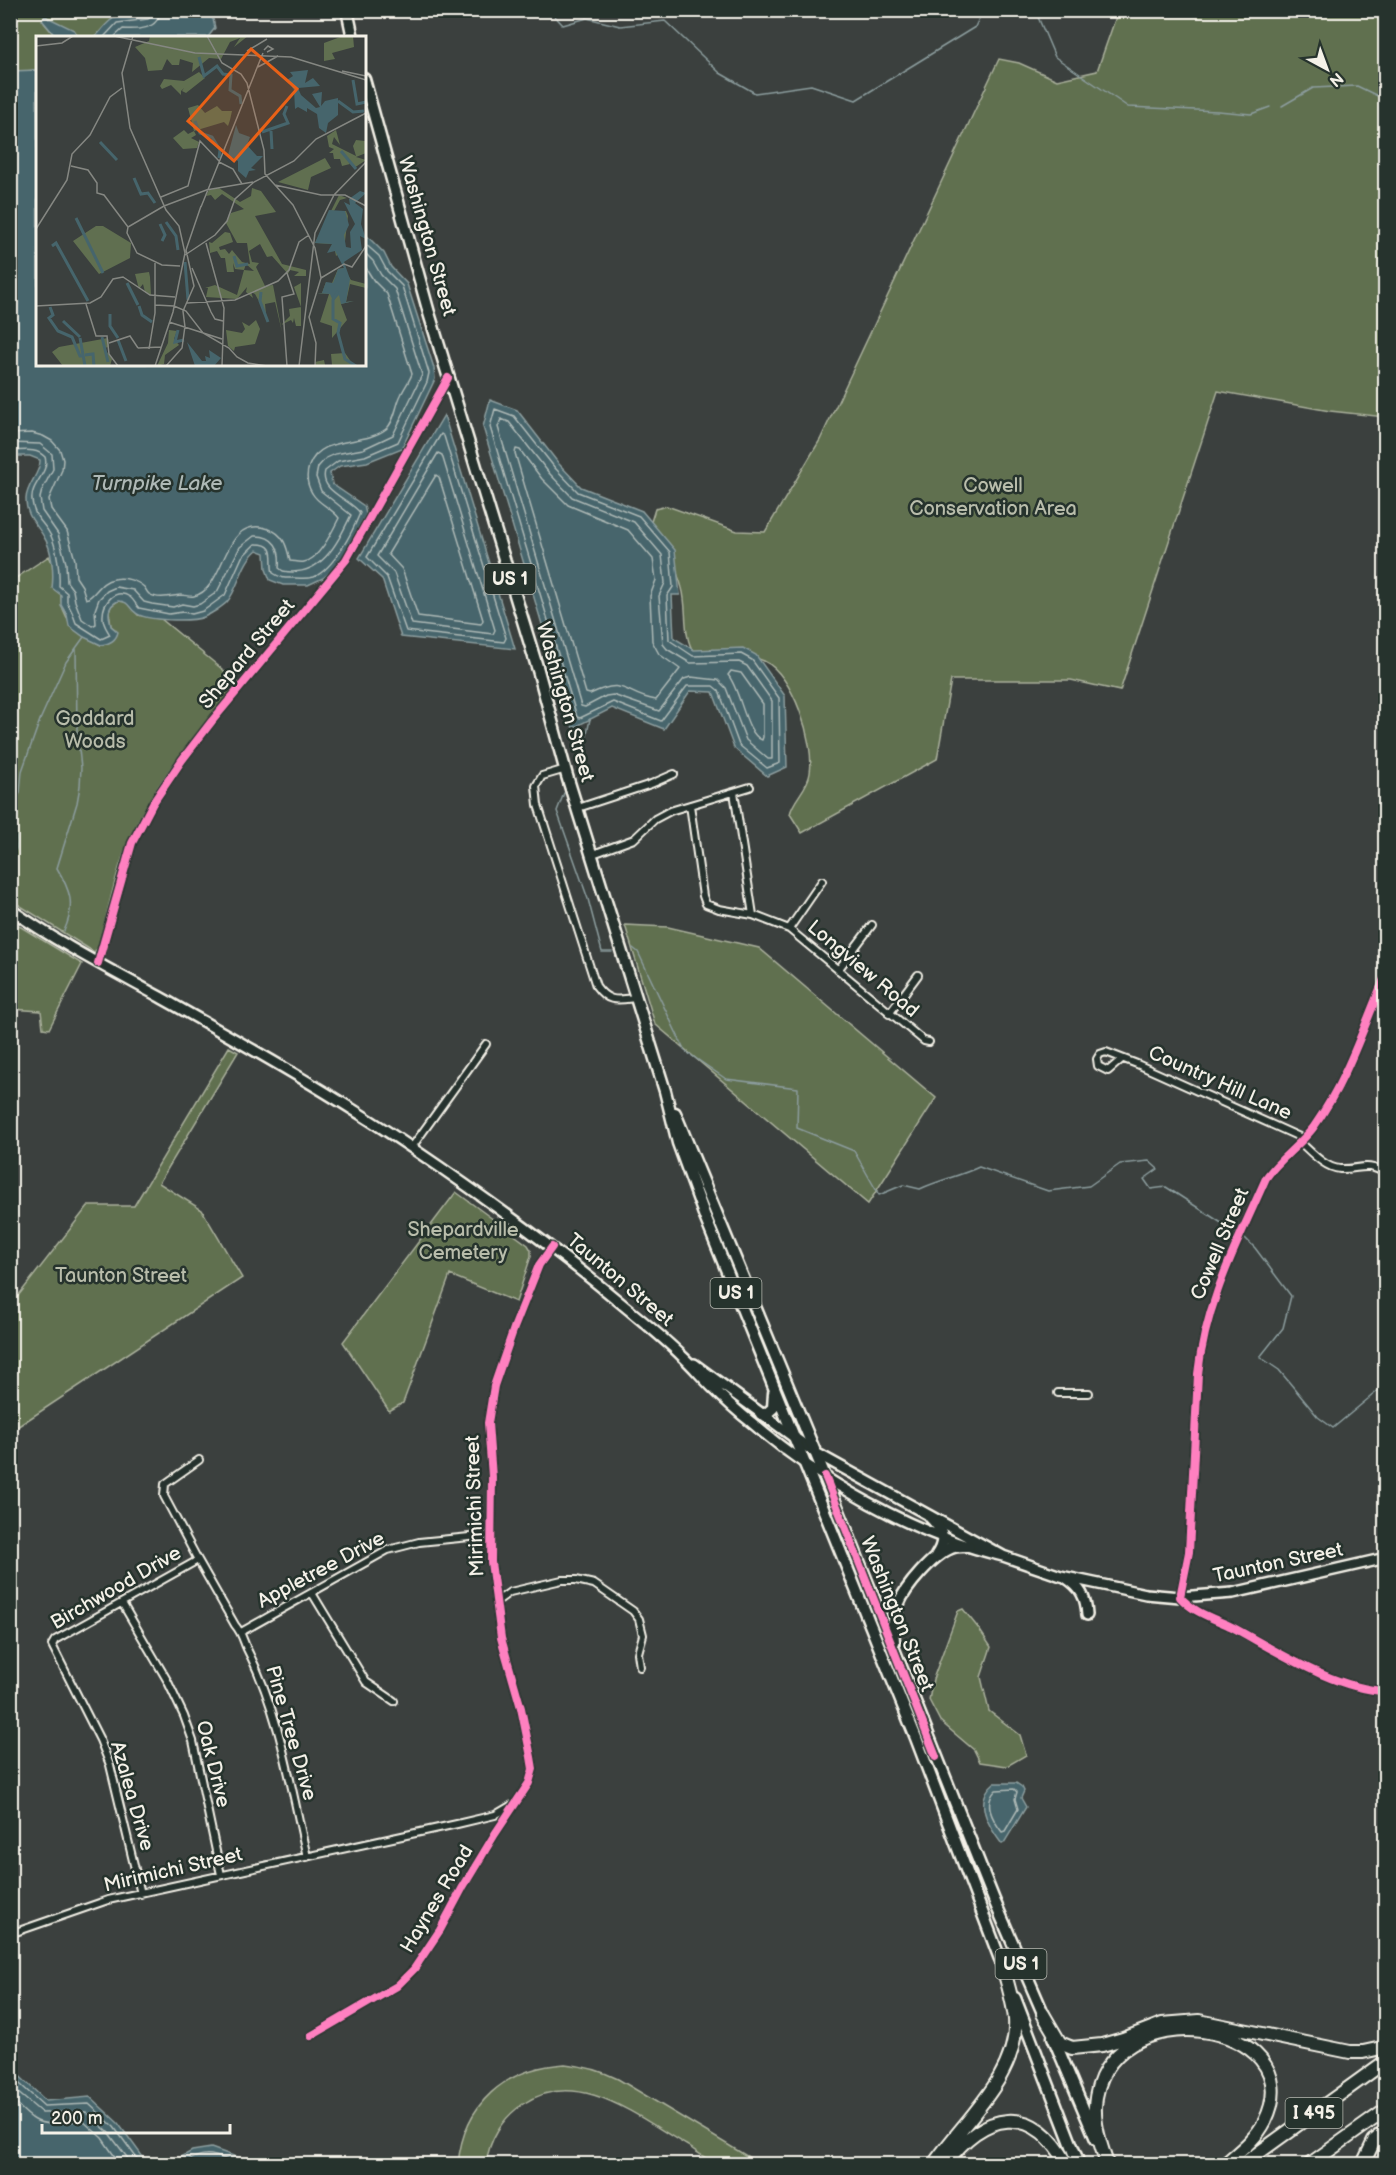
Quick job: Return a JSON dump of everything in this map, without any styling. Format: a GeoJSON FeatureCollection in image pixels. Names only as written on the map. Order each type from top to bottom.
{"type":"FeatureCollection","features":[{"type":"Feature","properties":{"kind":"highway"},"geometry":{"type":"LineString","coordinates":[[934,2164],[995,2085],[1011,2053],[1015,2018],[1001,1960]]}},
{"type":"Feature","properties":{"kind":"highway"},"geometry":{"type":"LineString","coordinates":[[1043,2014],[1060,2043],[1072,2048],[1102,2045],[1162,2024],[1199,2021],[1350,2052],[1373,2051],[1386,2047]]}},
{"type":"Feature","properties":{"kind":"highway"},"geometry":{"type":"LineString","coordinates":[[1107,2164],[1097,2129],[1095,2109],[1097,2092],[1104,2073],[1116,2057],[1138,2042],[1153,2035],[1185,2030],[1221,2034],[1245,2045],[1263,2062],[1270,2078],[1272,2096],[1266,2119],[1257,2134],[1225,2164]]}},
{"type":"Feature","properties":{"kind":"highway","name":"I 495"},"geometry":{"type":"LineString","coordinates":[[1244,2164],[1386,2061]]}},
{"type":"Feature","properties":{"kind":"highway","name":"I 495"},"geometry":{"type":"LineString","coordinates":[[1310,2164],[1386,2110]]}},
{"type":"Feature","properties":{"kind":"highway"},"geometry":{"type":"LineString","coordinates":[[945,2164],[956,2150],[976,2132],[996,2122],[1008,2121],[1020,2122],[1038,2129],[1054,2143],[1067,2164]]}},
{"type":"Feature","properties":{"kind":"highway"},"geometry":{"type":"LineString","coordinates":[[1363,2164],[1374,2141],[1386,2131]]}},
{"type":"Feature","properties":{"kind":"main road"},"geometry":{"type":"LineString","coordinates":[[347,10],[353,36]]}},
{"type":"Feature","properties":{"kind":"main road","name":"Washington Street"},"geometry":{"type":"LineString","coordinates":[[366,86],[448,378],[538,670],[678,1143],[773,1387],[919,1746],[1079,2164]]}},
{"type":"Feature","properties":{"kind":"main road","name":"Taunton Street"},"geometry":{"type":"LineString","coordinates":[[10,909],[38,928],[306,1082],[412,1148],[552,1247],[685,1358],[814,1452],[1003,1556]]}},
{"type":"Feature","properties":{"kind":"main road","name":"Washington Street"},"geometry":{"type":"LineString","coordinates":[[664,1091],[682,1128],[825,1476],[1005,1928],[1107,2164]]}},
{"type":"Feature","properties":{"kind":"main road","name":"Taunton Street"},"geometry":{"type":"LineString","coordinates":[[685,1358],[710,1386],[739,1412],[803,1462],[881,1509],[943,1537],[1061,1576],[1146,1593],[1180,1597],[1233,1593],[1386,1558]]}},
{"type":"Feature","properties":{"kind":"main road"},"geometry":{"type":"LineString","coordinates":[[761,1414],[766,1414],[773,1408],[775,1401],[773,1387]]}},
{"type":"Feature","properties":{"kind":"main road"},"geometry":{"type":"LineString","coordinates":[[898,1663],[893,1628],[896,1612],[908,1589],[940,1550],[943,1537],[941,1529],[930,1516]]}},
{"type":"Feature","properties":{"kind":"main road"},"geometry":{"type":"LineString","coordinates":[[934,1559],[957,1545],[969,1546]]}},
{"type":"Feature","properties":{"kind":"main road"},"geometry":{"type":"LineString","coordinates":[[1061,1576],[1072,1582],[1084,1595],[1087,1615]]}},
{"type":"Feature","properties":{"kind":"street","name":"Shepard Street"},"geometry":{"type":"LineString","coordinates":[[98,963],[132,843],[153,803],[212,721],[346,560],[448,378]]}},
{"type":"Feature","properties":{"kind":"street"},"geometry":{"type":"LineString","coordinates":[[566,769],[542,776],[536,786],[538,805],[596,986],[604,996],[615,1000],[636,998]]}},
{"type":"Feature","properties":{"kind":"street"},"geometry":{"type":"LineString","coordinates":[[578,808],[674,774]]}},
{"type":"Feature","properties":{"kind":"street"},"geometry":{"type":"LineString","coordinates":[[592,854],[634,839],[655,819],[670,811],[750,788]]}},
{"type":"Feature","properties":{"kind":"street"},"geometry":{"type":"LineString","coordinates":[[734,792],[753,915]]}},
{"type":"Feature","properties":{"kind":"street","name":"Longview Road"},"geometry":{"type":"LineString","coordinates":[[690,805],[706,904],[719,909],[753,915],[789,929],[889,1014],[924,1041],[929,1042]]}},
{"type":"Feature","properties":{"kind":"street"},"geometry":{"type":"LineString","coordinates":[[789,929],[822,881]]}},
{"type":"Feature","properties":{"kind":"street"},"geometry":{"type":"LineString","coordinates":[[838,970],[872,925]]}},
{"type":"Feature","properties":{"kind":"street","name":"Cowell Street"},"geometry":{"type":"LineString","coordinates":[[1180,1597],[1189,1552],[1201,1345],[1214,1300],[1266,1178],[1314,1126],[1342,1076],[1386,974]]}},
{"type":"Feature","properties":{"kind":"street"},"geometry":{"type":"LineString","coordinates":[[889,1014],[918,975]]}},
{"type":"Feature","properties":{"kind":"street"},"geometry":{"type":"LineString","coordinates":[[412,1148],[486,1044]]}},
{"type":"Feature","properties":{"kind":"street","name":"Country Hill Lane"},"geometry":{"type":"LineString","coordinates":[[1122,1059],[1233,1106],[1302,1141],[1328,1166],[1339,1169],[1365,1166],[1376,1168],[1386,1174]]}},
{"type":"Feature","properties":{"kind":"street","name":"Mirimichi Street"},"geometry":{"type":"LineString","coordinates":[[10,1934],[108,1900],[495,1815],[516,1804],[529,1783],[533,1769],[526,1726],[501,1638],[496,1602],[491,1562],[492,1477],[488,1423],[494,1386],[535,1273],[552,1247]]}},
{"type":"Feature","properties":{"kind":"street"},"geometry":{"type":"LineString","coordinates":[[1058,1393],[1089,1393]]}},
{"type":"Feature","properties":{"kind":"street","name":"Pine Tree Drive"},"geometry":{"type":"LineString","coordinates":[[198,1460],[165,1484],[164,1496],[198,1560],[241,1632],[244,1644],[263,1684],[278,1733],[307,1857]]}},
{"type":"Feature","properties":{"kind":"street","name":"Appletree Drive"},"geometry":{"type":"LineString","coordinates":[[241,1632],[388,1550],[403,1545],[490,1535]]}},
{"type":"Feature","properties":{"kind":"street","name":"Birchwood Drive"},"geometry":{"type":"LineString","coordinates":[[52,1646],[55,1640],[198,1560]]}},
{"type":"Feature","properties":{"kind":"street"},"geometry":{"type":"LineString","coordinates":[[496,1602],[510,1592],[562,1580],[594,1584],[633,1611],[639,1619],[643,1635],[638,1653],[640,1667]]}},
{"type":"Feature","properties":{"kind":"street"},"geometry":{"type":"LineString","coordinates":[[312,1593],[366,1682],[394,1701]]}},
{"type":"Feature","properties":{"kind":"street"},"geometry":{"type":"LineString","coordinates":[[1180,1597],[1189,1606],[1292,1660],[1358,1687],[1386,1691]]}},
{"type":"Feature","properties":{"kind":"street","name":"Oak Drive"},"geometry":{"type":"LineString","coordinates":[[122,1603],[167,1680],[184,1716],[193,1741],[221,1875]]}},
{"type":"Feature","properties":{"kind":"street","name":"Azalea Drive"},"geometry":{"type":"LineString","coordinates":[[52,1646],[110,1765],[141,1894]]}},
{"type":"Feature","properties":{"kind":"street","name":"Haynes Road"},"geometry":{"type":"LineString","coordinates":[[311,2036],[397,1986],[414,1969],[516,1804]]}},
{"type":"Feature","properties":{"kind":"green space","name":"Cowell Conservation Area"},"geometry":{"type":"Polygon","coordinates":[[[1374,10],[1385,15],[1385,417],[1330,411],[1218,391],[1120,691],[1071,680],[951,680],[937,759],[802,833],[790,814],[809,779],[811,760],[805,728],[793,694],[775,668],[764,661],[740,656],[694,653],[688,638],[684,596],[676,571],[650,525],[655,509],[667,506],[737,531],[765,532],[820,440],[999,59],[1019,63],[1057,80],[1097,71],[1118,11],[1374,10]]]}},
{"type":"Feature","properties":{"kind":"green space"},"geometry":{"type":"Polygon","coordinates":[[[10,11],[154,11],[137,16],[122,15],[105,26],[96,36],[78,36],[74,30],[45,24],[55,36],[36,36],[36,70],[10,71],[10,11]]]}},
{"type":"Feature","properties":{"kind":"green space","name":"Goddard Woods"},"geometry":{"type":"Polygon","coordinates":[[[49,556],[53,565],[53,588],[61,594],[64,611],[68,618],[86,636],[101,645],[115,629],[111,626],[109,612],[111,606],[118,601],[127,602],[138,615],[161,619],[239,683],[179,757],[140,817],[120,865],[98,948],[94,952],[11,900],[10,582],[49,556]]]}},
{"type":"Feature","properties":{"kind":"green space"},"geometry":{"type":"Polygon","coordinates":[[[11,921],[82,964],[49,1029],[43,1028],[41,1011],[11,1009],[11,921]]]}},
{"type":"Feature","properties":{"kind":"green space"},"geometry":{"type":"Polygon","coordinates":[[[625,925],[668,927],[759,948],[936,1098],[868,1204],[655,1024],[625,925]]]}},
{"type":"Feature","properties":{"kind":"green space","name":"Taunton Street"},"geometry":{"type":"Polygon","coordinates":[[[229,1047],[238,1052],[159,1183],[202,1210],[242,1278],[11,1431],[11,1305],[88,1206],[134,1206],[229,1047]]]}},
{"type":"Feature","properties":{"kind":"green space","name":"Shepardville Cemetery"},"geometry":{"type":"Polygon","coordinates":[[[456,1192],[528,1245],[531,1256],[516,1302],[450,1275],[403,1403],[389,1411],[343,1342],[456,1192]]]}},
{"type":"Feature","properties":{"kind":"green space"},"geometry":{"type":"Polygon","coordinates":[[[963,1609],[991,1647],[981,1677],[989,1711],[1020,1735],[1026,1755],[1007,1766],[980,1762],[974,1750],[940,1721],[929,1700],[933,1679],[958,1611],[963,1609]]]}},
{"type":"Feature","properties":{"kind":"green space"},"geometry":{"type":"Polygon","coordinates":[[[565,2064],[592,2069],[618,2079],[760,2164],[735,2166],[715,2163],[629,2110],[587,2093],[566,2091],[544,2094],[523,2104],[509,2116],[493,2138],[486,2164],[458,2164],[462,2142],[469,2123],[491,2093],[506,2081],[524,2073],[565,2064]]]}},
{"type":"Feature","properties":{"kind":"water"},"geometry":{"type":"Polygon","coordinates":[[[154,10],[210,17],[213,19],[215,28],[209,36],[96,36],[117,16],[154,10]]]}},
{"type":"Feature","properties":{"kind":"water"},"geometry":{"type":"Polygon","coordinates":[[[45,16],[74,30],[78,36],[55,36],[42,20],[45,16]]]}},
{"type":"Feature","properties":{"kind":"water","name":"Turnpike Lake"},"geometry":{"type":"Polygon","coordinates":[[[36,70],[36,366],[366,366],[366,235],[384,253],[391,267],[407,284],[434,368],[435,379],[402,448],[367,462],[340,466],[330,473],[332,484],[364,506],[366,514],[342,558],[323,578],[308,585],[283,585],[270,580],[266,569],[265,553],[257,550],[247,562],[227,602],[204,617],[180,620],[149,618],[133,611],[127,603],[118,601],[109,611],[111,626],[118,632],[116,638],[109,643],[101,645],[84,637],[69,626],[67,615],[61,605],[61,595],[52,588],[49,548],[26,505],[28,489],[38,470],[40,460],[30,456],[11,456],[11,71],[36,70]]]}},
{"type":"Feature","properties":{"kind":"water"},"geometry":{"type":"Polygon","coordinates":[[[490,400],[517,410],[559,464],[581,487],[642,511],[675,550],[680,595],[672,595],[674,638],[694,650],[743,648],[756,655],[785,696],[787,767],[767,776],[734,748],[713,692],[690,691],[664,729],[612,708],[573,728],[483,427],[490,400]]]}},
{"type":"Feature","properties":{"kind":"water"},"geometry":{"type":"Polygon","coordinates":[[[444,415],[515,649],[401,637],[382,579],[359,558],[444,415]]]}},
{"type":"Feature","properties":{"kind":"water"},"geometry":{"type":"Polygon","coordinates":[[[994,1783],[1016,1783],[1024,1791],[1021,1798],[1026,1807],[1002,1844],[985,1813],[984,1797],[994,1783]]]}},
{"type":"Feature","properties":{"kind":"water"},"geometry":{"type":"Polygon","coordinates":[[[10,2067],[46,2101],[90,2097],[118,2123],[148,2164],[11,2164],[10,2067]]]}},
{"type":"Feature","properties":{"kind":"water"},"geometry":{"type":"Polygon","coordinates":[[[211,2148],[256,2164],[169,2164],[192,2151],[211,2148]]]}},
{"type":"Feature","properties":{"kind":"waterway"},"geometry":{"type":"LineString","coordinates":[[41,10],[49,19]]}},
{"type":"Feature","properties":{"kind":"waterway"},"geometry":{"type":"LineString","coordinates":[[549,10],[563,25],[587,18],[620,26],[665,21],[720,73],[755,93],[811,85],[856,100],[975,27],[983,10]]}},
{"type":"Feature","properties":{"kind":"waterway"},"geometry":{"type":"LineString","coordinates":[[1035,10],[1055,57],[1128,107],[1251,114],[1270,107]]}},
{"type":"Feature","properties":{"kind":"waterway"},"geometry":{"type":"LineString","coordinates":[[1282,106],[1313,88],[1357,86],[1386,100]]}},
{"type":"Feature","properties":{"kind":"waterway"},"geometry":{"type":"LineString","coordinates":[[10,809],[20,793],[22,771],[40,720],[66,662],[84,637]]}},
{"type":"Feature","properties":{"kind":"waterway"},"geometry":{"type":"LineString","coordinates":[[64,931],[70,913],[70,898],[57,868],[77,803],[81,768],[77,730],[76,649]]}},
{"type":"Feature","properties":{"kind":"waterway"},"geometry":{"type":"LineString","coordinates":[[579,774],[590,719]]}},
{"type":"Feature","properties":{"kind":"waterway"},"geometry":{"type":"LineString","coordinates":[[564,793],[557,811],[588,899],[602,952],[612,952]]}},
{"type":"Feature","properties":{"kind":"waterway"},"geometry":{"type":"LineString","coordinates":[[10,818],[17,844],[10,858]]}},
{"type":"Feature","properties":{"kind":"waterway"},"geometry":{"type":"LineString","coordinates":[[633,948],[638,952],[685,1051],[726,1079],[798,1088],[797,1128],[854,1151],[879,1195],[903,1185],[920,1189],[979,1167],[1048,1191],[1089,1186],[1120,1164],[1149,1161],[1158,1169],[1144,1179],[1151,1189],[1166,1187],[1240,1235]]}},
{"type":"Feature","properties":{"kind":"waterway"},"geometry":{"type":"LineString","coordinates":[[10,1015],[19,1002]]}},
{"type":"Feature","properties":{"kind":"waterway"},"geometry":{"type":"LineString","coordinates":[[1244,1237],[1291,1296],[1283,1328],[1260,1357],[1279,1370],[1318,1417],[1333,1428],[1386,1384]]}},
{"type":"Feature","properties":{"kind":"cycle path"},"geometry":{"type":"LineString","coordinates":[[98,963],[132,843],[153,803],[212,721],[346,560],[448,378]]}},
{"type":"Feature","properties":{"kind":"cycle path"},"geometry":{"type":"LineString","coordinates":[[1386,974],[1354,1053],[1325,1110],[1307,1135],[1266,1178],[1215,1298],[1198,1374],[1189,1552],[1180,1597],[1198,1611],[1306,1667],[1347,1684],[1386,1691]]}},
{"type":"Feature","properties":{"kind":"cycle path"},"geometry":{"type":"LineString","coordinates":[[311,2036],[397,1986],[414,1969],[440,1930],[495,1834],[529,1783],[533,1769],[531,1757],[521,1708],[501,1638],[491,1562],[492,1477],[488,1423],[494,1386],[514,1328],[539,1265],[552,1247]]}},
{"type":"Feature","properties":{"kind":"cycle path"},"geometry":{"type":"LineString","coordinates":[[825,1476],[936,1757]]}}]}
